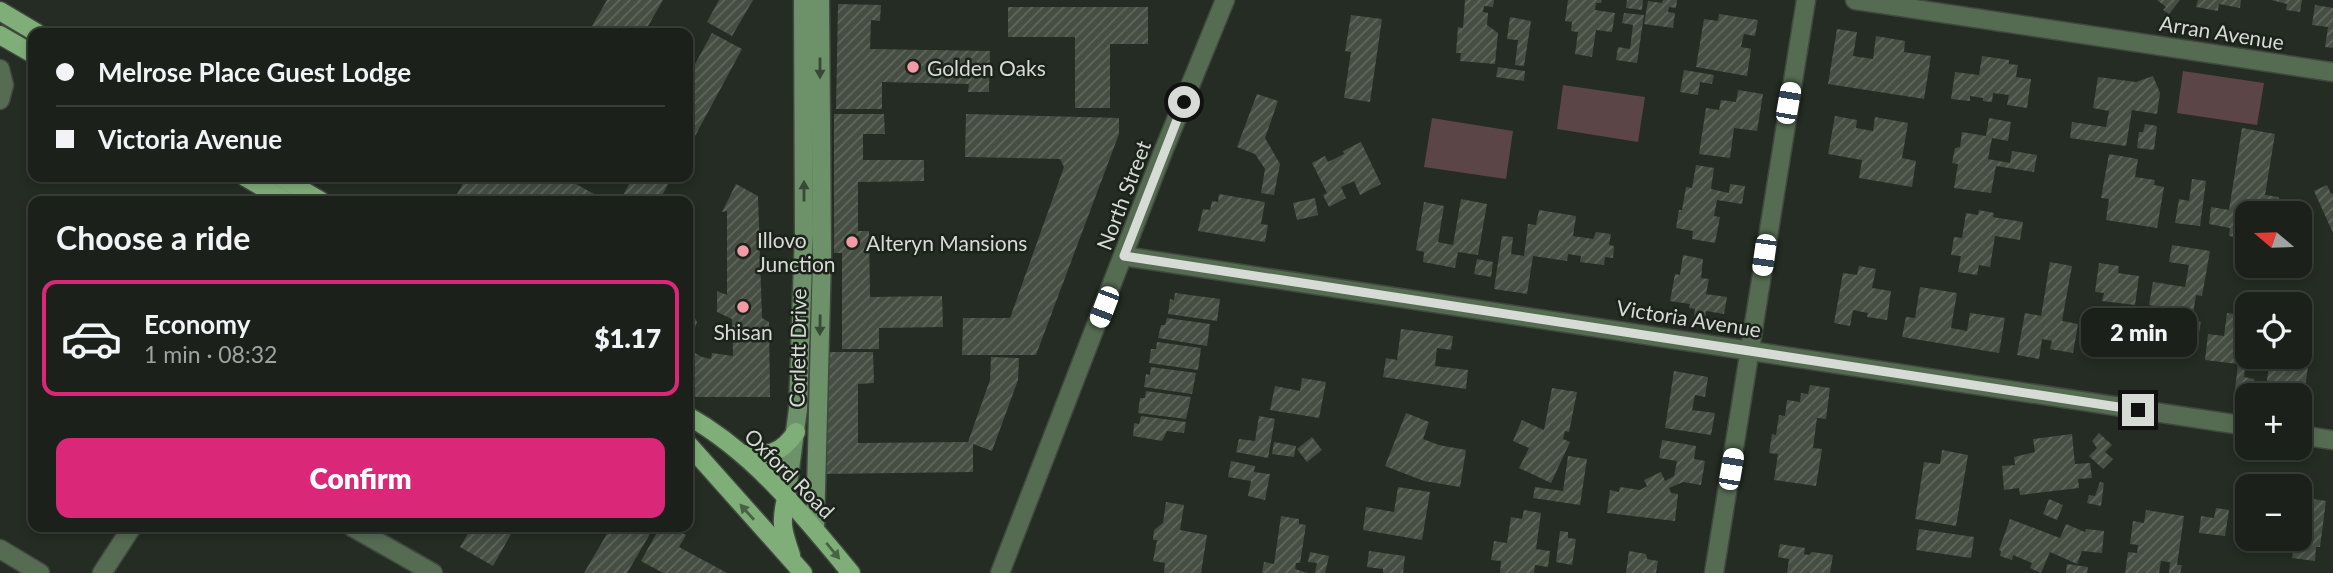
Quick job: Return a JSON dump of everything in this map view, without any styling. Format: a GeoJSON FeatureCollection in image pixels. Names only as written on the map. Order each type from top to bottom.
{"type":"FeatureCollection","features":[{"type":"Feature","properties":{"kind":"main road","name":"Corlett Drive"},"geometry":{"type":"LineString","coordinates":[[786,499],[796,432],[804,233],[803,0]]}},
{"type":"Feature","properties":{"kind":"main road","name":"Corlett Drive"},"geometry":{"type":"LineString","coordinates":[[815,529],[822,257],[820,0]]}},
{"type":"Feature","properties":{"kind":"main road"},"geometry":{"type":"LineString","coordinates":[[0,11],[29,28]]}},
{"type":"Feature","properties":{"kind":"main road"},"geometry":{"type":"LineString","coordinates":[[0,35],[28,51]]}},
{"type":"Feature","properties":{"kind":"main road"},"geometry":{"type":"LineString","coordinates":[[254,182],[277,196]]}},
{"type":"Feature","properties":{"kind":"main road"},"geometry":{"type":"LineString","coordinates":[[289,182],[312,196]]}},
{"type":"Feature","properties":{"kind":"main road","name":"Oxford Road"},"geometry":{"type":"LineString","coordinates":[[693,419],[721,436],[743,454],[815,529],[851,573]]}},
{"type":"Feature","properties":{"kind":"main road"},"geometry":{"type":"LineString","coordinates":[[743,454],[777,453],[790,442],[796,432]]}},
{"type":"Feature","properties":{"kind":"main road"},"geometry":{"type":"LineString","coordinates":[[693,450],[798,567]]}},
{"type":"Feature","properties":{"kind":"main road"},"geometry":{"type":"LineString","coordinates":[[786,499],[781,518],[782,530],[798,567]]}},
{"type":"Feature","properties":{"kind":"street","name":"North Street"},"geometry":{"type":"LineString","coordinates":[[1003,570],[1225,0]]}},
{"type":"Feature","properties":{"kind":"street"},"geometry":{"type":"LineString","coordinates":[[1714,573],[1805,0]]}},
{"type":"Feature","properties":{"kind":"street","name":"Arran Avenue"},"geometry":{"type":"LineString","coordinates":[[1855,0],[2333,72]]}},
{"type":"Feature","properties":{"kind":"street"},"geometry":{"type":"LineString","coordinates":[[0,69],[4,85],[0,100]]}},
{"type":"Feature","properties":{"kind":"street","name":"Victoria Avenue"},"geometry":{"type":"LineString","coordinates":[[1124,256],[2235,424]]}},
{"type":"Feature","properties":{"kind":"street"},"geometry":{"type":"LineString","coordinates":[[2312,437],[2333,440]]}},
{"type":"Feature","properties":{"kind":"street"},"geometry":{"type":"LineString","coordinates":[[102,573],[129,532]]}},
{"type":"Feature","properties":{"kind":"street"},"geometry":{"type":"LineString","coordinates":[[361,532],[433,573]]}},
{"type":"Feature","properties":{"kind":"street"},"geometry":{"type":"LineString","coordinates":[[0,549],[40,573]]}},
{"type":"Feature","properties":{"kind":"shaded area"},"geometry":{"type":"Polygon","coordinates":[[[2183,71],[2264,83],[2257,125],[2177,113],[2183,71]]]}},
{"type":"Feature","properties":{"kind":"shaded area"},"geometry":{"type":"Polygon","coordinates":[[[1563,85],[1645,97],[1638,142],[1557,129],[1563,85]]]}},
{"type":"Feature","properties":{"kind":"shaded area"},"geometry":{"type":"Polygon","coordinates":[[[1432,118],[1513,131],[1506,179],[1424,167],[1432,118]]]}},
{"type":"Feature","properties":{"kind":"building"},"geometry":{"type":"Polygon","coordinates":[[[607,0],[663,0],[647,28],[591,28],[607,0]]]}},
{"type":"Feature","properties":{"kind":"building"},"geometry":{"type":"Polygon","coordinates":[[[719,0],[753,0],[732,36],[707,22],[719,0]]]}},
{"type":"Feature","properties":{"kind":"building"},"geometry":{"type":"Polygon","coordinates":[[[1465,0],[1494,0],[1493,7],[1484,6],[1483,12],[1488,13],[1487,25],[1498,33],[1495,64],[1460,61],[1461,53],[1456,53],[1458,27],[1463,28],[1465,0]]]}},
{"type":"Feature","properties":{"kind":"building"},"geometry":{"type":"Polygon","coordinates":[[[1568,0],[1602,0],[1601,3],[1596,3],[1595,10],[1615,13],[1612,32],[1596,30],[1592,57],[1575,54],[1578,32],[1571,31],[1572,22],[1565,21],[1568,0]]]}},
{"type":"Feature","properties":{"kind":"building"},"geometry":{"type":"Polygon","coordinates":[[[1627,0],[1643,0],[1642,10],[1626,8],[1627,0]]]}},
{"type":"Feature","properties":{"kind":"building"},"geometry":{"type":"Polygon","coordinates":[[[1663,0],[1677,0],[1676,8],[1669,7],[1668,12],[1675,13],[1673,28],[1644,24],[1648,1],[1662,3],[1663,0]]]}},
{"type":"Feature","properties":{"kind":"building"},"geometry":{"type":"Polygon","coordinates":[[[2157,0],[2180,0],[2169,14],[2163,10],[2166,7],[2157,0]]]}},
{"type":"Feature","properties":{"kind":"building"},"geometry":{"type":"Polygon","coordinates":[[[2198,0],[2241,0],[2240,8],[2219,4],[2218,11],[2196,7],[2198,0]]]}},
{"type":"Feature","properties":{"kind":"building"},"geometry":{"type":"Polygon","coordinates":[[[2271,0],[2302,0],[2300,12],[2286,10],[2287,4],[2271,0]]]}},
{"type":"Feature","properties":{"kind":"building","name":"Golden Oaks"},"geometry":{"type":"Polygon","coordinates":[[[838,4],[881,5],[880,21],[871,20],[870,49],[990,51],[989,92],[968,92],[969,84],[882,82],[882,109],[836,109],[838,4]]]}},
{"type":"Feature","properties":{"kind":"building"},"geometry":{"type":"Polygon","coordinates":[[[2315,5],[2333,8],[2333,48],[2325,47],[2328,27],[2312,25],[2315,5]]]}},
{"type":"Feature","properties":{"kind":"building"},"geometry":{"type":"Polygon","coordinates":[[[1008,7],[1148,7],[1148,44],[1110,44],[1110,108],[1075,108],[1075,37],[1008,37],[1008,7]]]}},
{"type":"Feature","properties":{"kind":"building"},"geometry":{"type":"Polygon","coordinates":[[[1624,13],[1644,15],[1637,63],[1616,60],[1618,47],[1630,49],[1633,25],[1622,23],[1624,13]]]}},
{"type":"Feature","properties":{"kind":"building"},"geometry":{"type":"Polygon","coordinates":[[[1719,14],[1758,20],[1755,36],[1744,34],[1741,47],[1751,49],[1747,76],[1696,67],[1704,19],[1718,21],[1719,14]]]}},
{"type":"Feature","properties":{"kind":"building"},"geometry":{"type":"Polygon","coordinates":[[[1351,15],[1382,19],[1370,102],[1344,98],[1351,52],[1345,51],[1351,15]]]}},
{"type":"Feature","properties":{"kind":"building"},"geometry":{"type":"Polygon","coordinates":[[[1510,17],[1531,21],[1524,66],[1515,65],[1518,40],[1507,39],[1510,17]]]}},
{"type":"Feature","properties":{"kind":"building"},"geometry":{"type":"Polygon","coordinates":[[[1837,29],[1857,32],[1853,56],[1873,59],[1876,36],[1905,41],[1904,52],[1931,56],[1924,99],[1828,84],[1837,29]]]}},
{"type":"Feature","properties":{"kind":"building"},"geometry":{"type":"Polygon","coordinates":[[[712,33],[742,49],[693,140],[693,68],[712,33]]]}},
{"type":"Feature","properties":{"kind":"building"},"geometry":{"type":"Polygon","coordinates":[[[1982,56],[2009,60],[2009,64],[2018,65],[2016,77],[2031,79],[2027,108],[2007,105],[2009,95],[1993,93],[1992,102],[1970,96],[1970,101],[1951,99],[1955,72],[1979,75],[1982,56]]]}},
{"type":"Feature","properties":{"kind":"building"},"geometry":{"type":"Polygon","coordinates":[[[1498,67],[1525,71],[1524,81],[1496,77],[1498,67]]]}},
{"type":"Feature","properties":{"kind":"building"},"geometry":{"type":"Polygon","coordinates":[[[1684,70],[1714,75],[1712,84],[1700,82],[1698,95],[1680,92],[1684,70]]]}},
{"type":"Feature","properties":{"kind":"building"},"geometry":{"type":"Polygon","coordinates":[[[2153,76],[2160,93],[2157,114],[2132,110],[2126,146],[2070,138],[2072,122],[2106,127],[2109,111],[2093,108],[2098,77],[2136,82],[2153,76]]]}},
{"type":"Feature","properties":{"kind":"building"},"geometry":{"type":"Polygon","coordinates":[[[1738,90],[1763,94],[1757,131],[1734,128],[1730,158],[1699,154],[1706,108],[1719,110],[1721,100],[1736,102],[1738,90]]]}},
{"type":"Feature","properties":{"kind":"building"},"geometry":{"type":"Polygon","coordinates":[[[1257,94],[1278,101],[1265,138],[1280,164],[1274,195],[1261,193],[1265,169],[1255,154],[1237,147],[1257,94]]]}},
{"type":"Feature","properties":{"kind":"building","name":"Alteryn Mansions"},"geometry":{"type":"Polygon","coordinates":[[[834,114],[884,114],[885,134],[863,134],[863,160],[924,160],[924,181],[858,182],[858,231],[869,231],[870,297],[942,296],[943,327],[879,328],[879,349],[842,349],[842,253],[834,253],[834,114]]]}},
{"type":"Feature","properties":{"kind":"building"},"geometry":{"type":"Polygon","coordinates":[[[966,114],[1119,118],[1119,134],[1036,355],[962,355],[963,318],[1010,318],[1064,167],[1060,159],[965,157],[966,114]]]}},
{"type":"Feature","properties":{"kind":"building"},"geometry":{"type":"Polygon","coordinates":[[[1835,116],[1857,120],[1856,128],[1873,131],[1875,117],[1908,123],[1902,158],[1916,161],[1912,187],[1859,178],[1862,160],[1828,154],[1835,116]]]}},
{"type":"Feature","properties":{"kind":"building"},"geometry":{"type":"Polygon","coordinates":[[[1989,118],[2011,122],[2008,141],[1992,138],[1988,159],[2010,163],[2012,151],[2037,155],[2034,172],[1996,166],[1991,193],[1954,188],[1958,164],[1952,163],[1955,148],[1960,147],[1962,132],[1986,136],[1989,118]]]}},
{"type":"Feature","properties":{"kind":"building"},"geometry":{"type":"Polygon","coordinates":[[[2145,124],[2157,126],[2154,150],[2137,148],[2139,132],[2143,132],[2145,124]]]}},
{"type":"Feature","properties":{"kind":"building"},"geometry":{"type":"Polygon","coordinates":[[[2242,128],[2275,134],[2265,195],[2279,197],[2278,201],[2235,201],[2235,237],[2229,236],[2230,228],[2209,224],[2211,207],[2229,210],[2242,128]]]}},
{"type":"Feature","properties":{"kind":"building"},"geometry":{"type":"Polygon","coordinates":[[[1361,142],[1381,184],[1360,195],[1354,181],[1341,187],[1346,198],[1329,207],[1323,195],[1327,193],[1312,163],[1325,156],[1328,162],[1361,142]]]}},
{"type":"Feature","properties":{"kind":"building"},"geometry":{"type":"Polygon","coordinates":[[[2109,154],[2138,159],[2135,177],[2155,180],[2154,185],[2164,187],[2157,228],[2106,220],[2109,199],[2101,198],[2109,154]]]}},
{"type":"Feature","properties":{"kind":"building"},"geometry":{"type":"Polygon","coordinates":[[[1696,165],[1714,168],[1711,189],[1729,193],[1730,184],[1745,186],[1742,204],[1717,200],[1714,216],[1720,217],[1715,243],[1692,239],[1693,231],[1676,228],[1686,187],[1692,188],[1696,165]]]}},
{"type":"Feature","properties":{"kind":"building"},"geometry":{"type":"Polygon","coordinates":[[[2192,179],[2206,181],[2200,226],[2175,223],[2179,199],[2189,201],[2192,179]]]}},
{"type":"Feature","properties":{"kind":"building"},"geometry":{"type":"Polygon","coordinates":[[[464,182],[573,182],[597,196],[456,196],[464,182]]]}},
{"type":"Feature","properties":{"kind":"building"},"geometry":{"type":"Polygon","coordinates":[[[630,182],[669,182],[662,196],[623,196],[630,182]]]}},
{"type":"Feature","properties":{"kind":"building","name":"Illovo Junction"},"geometry":{"type":"Polygon","coordinates":[[[736,184],[758,196],[762,318],[769,322],[770,397],[693,395],[693,352],[711,359],[712,353],[733,356],[732,319],[717,312],[717,291],[727,295],[727,211],[722,212],[736,184]]]}},
{"type":"Feature","properties":{"kind":"building"},"geometry":{"type":"Polygon","coordinates":[[[2327,185],[2331,194],[2333,193],[2333,233],[2314,191],[2327,185]]]}},
{"type":"Feature","properties":{"kind":"building"},"geometry":{"type":"Polygon","coordinates":[[[1219,194],[1265,202],[1261,224],[1268,225],[1265,242],[1198,231],[1203,209],[1210,210],[1212,201],[1218,202],[1219,194]]]}},
{"type":"Feature","properties":{"kind":"building"},"geometry":{"type":"Polygon","coordinates":[[[1315,198],[1318,215],[1297,220],[1293,203],[1315,198]]]}},
{"type":"Feature","properties":{"kind":"building"},"geometry":{"type":"Polygon","coordinates":[[[1461,199],[1487,204],[1478,255],[1458,252],[1455,268],[1423,262],[1424,252],[1416,250],[1424,202],[1444,206],[1438,242],[1453,245],[1461,199]]]}},
{"type":"Feature","properties":{"kind":"building"},"geometry":{"type":"Polygon","coordinates":[[[1539,210],[1576,216],[1573,236],[1593,239],[1596,232],[1611,234],[1609,245],[1614,246],[1613,258],[1605,257],[1604,265],[1580,262],[1581,256],[1568,254],[1567,261],[1533,256],[1527,294],[1494,289],[1502,236],[1513,237],[1511,254],[1524,256],[1528,224],[1536,225],[1539,210]]]}},
{"type":"Feature","properties":{"kind":"building"},"geometry":{"type":"Polygon","coordinates":[[[1979,210],[1994,213],[1993,217],[2023,222],[2020,240],[1995,236],[1990,267],[1979,265],[1977,275],[1958,272],[1961,256],[1951,255],[1954,237],[1962,238],[1966,213],[1978,215],[1979,210]]]}},
{"type":"Feature","properties":{"kind":"building"},"geometry":{"type":"Polygon","coordinates":[[[2172,245],[2210,251],[2202,296],[2196,295],[2192,320],[2201,322],[2197,343],[2168,338],[2173,309],[2149,305],[2153,282],[2185,287],[2189,265],[2169,262],[2172,245]]]}},
{"type":"Feature","properties":{"kind":"building"},"geometry":{"type":"Polygon","coordinates":[[[1683,255],[1703,259],[1701,278],[1709,279],[1706,294],[1727,297],[1724,314],[1706,311],[1705,319],[1694,317],[1695,309],[1689,308],[1690,304],[1670,301],[1675,274],[1680,275],[1683,255]]]}},
{"type":"Feature","properties":{"kind":"building"},"geometry":{"type":"Polygon","coordinates":[[[1477,259],[1493,262],[1491,277],[1474,274],[1477,259]]]}},
{"type":"Feature","properties":{"kind":"building"},"geometry":{"type":"Polygon","coordinates":[[[2050,262],[2072,266],[2062,321],[2078,324],[2073,353],[2050,349],[2052,341],[2042,339],[2039,359],[2017,355],[2025,313],[2041,316],[2050,262]]]}},
{"type":"Feature","properties":{"kind":"building"},"geometry":{"type":"Polygon","coordinates":[[[2099,263],[2119,266],[2118,273],[2139,276],[2135,305],[2102,301],[2104,293],[2095,292],[2099,263]]]}},
{"type":"Feature","properties":{"kind":"building"},"geometry":{"type":"Polygon","coordinates":[[[1859,266],[1876,269],[1872,288],[1891,291],[1887,320],[1867,317],[1868,313],[1853,310],[1850,326],[1834,323],[1843,273],[1857,275],[1859,266]]]}},
{"type":"Feature","properties":{"kind":"building"},"geometry":{"type":"Polygon","coordinates":[[[1920,287],[1957,293],[1951,328],[1967,331],[1970,313],[2005,318],[1999,353],[1902,337],[1906,317],[1915,318],[1920,287]]]}},
{"type":"Feature","properties":{"kind":"building"},"geometry":{"type":"Polygon","coordinates":[[[1175,293],[1220,299],[1217,321],[1168,314],[1170,299],[1174,300],[1175,293]]]}},
{"type":"Feature","properties":{"kind":"building"},"geometry":{"type":"Polygon","coordinates":[[[2227,313],[2235,314],[2235,364],[2205,360],[2208,334],[2224,336],[2227,313]]]}},
{"type":"Feature","properties":{"kind":"building"},"geometry":{"type":"Polygon","coordinates":[[[693,315],[697,322],[693,334],[693,315]]]}},
{"type":"Feature","properties":{"kind":"building"},"geometry":{"type":"Polygon","coordinates":[[[1167,318],[1210,324],[1207,346],[1158,338],[1161,325],[1165,325],[1167,318]]]}},
{"type":"Feature","properties":{"kind":"building"},"geometry":{"type":"Polygon","coordinates":[[[1401,329],[1453,336],[1451,350],[1437,348],[1435,366],[1468,370],[1466,389],[1383,377],[1386,358],[1397,360],[1401,329]]]}},
{"type":"Feature","properties":{"kind":"building"},"geometry":{"type":"Polygon","coordinates":[[[1157,342],[1201,348],[1198,370],[1149,363],[1151,349],[1156,349],[1157,342]]]}},
{"type":"Feature","properties":{"kind":"building"},"geometry":{"type":"Polygon","coordinates":[[[823,352],[873,352],[874,383],[858,384],[858,443],[968,442],[990,380],[991,357],[1019,358],[1018,380],[992,451],[973,444],[973,472],[824,474],[823,352]]]}},
{"type":"Feature","properties":{"kind":"building"},"geometry":{"type":"Polygon","coordinates":[[[1151,367],[1196,373],[1192,394],[1144,387],[1146,374],[1150,375],[1151,367]]]}},
{"type":"Feature","properties":{"kind":"building"},"geometry":{"type":"Polygon","coordinates":[[[2237,369],[2245,369],[2244,377],[2254,379],[2254,383],[2236,383],[2237,369]]]}},
{"type":"Feature","properties":{"kind":"building"},"geometry":{"type":"Polygon","coordinates":[[[2268,369],[2308,369],[2306,383],[2267,383],[2268,369]]]}},
{"type":"Feature","properties":{"kind":"building"},"geometry":{"type":"Polygon","coordinates":[[[1674,371],[1708,377],[1705,397],[1695,395],[1692,410],[1715,413],[1711,435],[1665,428],[1674,371]]]}},
{"type":"Feature","properties":{"kind":"building"},"geometry":{"type":"Polygon","coordinates":[[[1302,378],[1326,382],[1319,418],[1270,410],[1275,386],[1300,391],[1302,378]]]}},
{"type":"Feature","properties":{"kind":"building"},"geometry":{"type":"Polygon","coordinates":[[[1810,385],[1830,388],[1826,419],[1817,418],[1813,448],[1822,449],[1816,486],[1774,480],[1778,454],[1769,453],[1772,434],[1776,435],[1779,415],[1785,416],[1787,400],[1800,402],[1801,393],[1808,394],[1810,385]]]}},
{"type":"Feature","properties":{"kind":"building"},"geometry":{"type":"Polygon","coordinates":[[[1552,388],[1577,392],[1569,432],[1565,431],[1563,439],[1570,442],[1551,483],[1519,468],[1529,448],[1513,441],[1522,420],[1544,430],[1552,388]]]}},
{"type":"Feature","properties":{"kind":"building"},"geometry":{"type":"Polygon","coordinates":[[[1146,391],[1191,397],[1186,419],[1138,413],[1140,398],[1145,398],[1146,391]]]}},
{"type":"Feature","properties":{"kind":"building"},"geometry":{"type":"Polygon","coordinates":[[[1406,413],[1429,422],[1423,439],[1466,450],[1460,487],[1424,481],[1385,466],[1406,413]]]}},
{"type":"Feature","properties":{"kind":"building"},"geometry":{"type":"Polygon","coordinates":[[[1141,416],[1186,422],[1184,433],[1167,431],[1162,441],[1133,436],[1134,423],[1139,424],[1141,416]]]}},
{"type":"Feature","properties":{"kind":"building"},"geometry":{"type":"Polygon","coordinates":[[[1259,416],[1275,419],[1268,458],[1236,452],[1239,439],[1255,441],[1259,416]]]}},
{"type":"Feature","properties":{"kind":"building"},"geometry":{"type":"Polygon","coordinates":[[[2099,433],[2112,445],[2105,452],[2113,459],[2103,469],[2089,456],[2097,448],[2092,441],[2099,433]]]}},
{"type":"Feature","properties":{"kind":"building"},"geometry":{"type":"Polygon","coordinates":[[[2072,434],[2075,464],[2090,463],[2092,478],[2078,479],[2079,488],[2020,495],[2019,488],[2004,490],[2002,466],[2015,465],[2014,457],[2035,452],[2033,439],[2072,434]]]}},
{"type":"Feature","properties":{"kind":"building"},"geometry":{"type":"Polygon","coordinates":[[[1312,437],[1322,450],[1307,462],[1297,449],[1312,437]]]}},
{"type":"Feature","properties":{"kind":"building"},"geometry":{"type":"Polygon","coordinates":[[[1662,440],[1696,446],[1694,459],[1705,461],[1701,485],[1683,482],[1669,488],[1671,493],[1678,494],[1675,521],[1607,513],[1610,490],[1619,492],[1620,487],[1640,490],[1647,486],[1644,480],[1661,472],[1665,481],[1674,476],[1677,461],[1659,458],[1662,440]]]}},
{"type":"Feature","properties":{"kind":"building"},"geometry":{"type":"Polygon","coordinates":[[[1274,442],[1296,446],[1294,457],[1272,454],[1274,442]]]}},
{"type":"Feature","properties":{"kind":"building"},"geometry":{"type":"Polygon","coordinates":[[[1942,450],[1968,455],[1956,526],[1915,519],[1924,462],[1940,464],[1942,450]]]}},
{"type":"Feature","properties":{"kind":"building"},"geometry":{"type":"Polygon","coordinates":[[[1568,456],[1587,459],[1580,505],[1533,498],[1535,487],[1563,491],[1568,456]]]}},
{"type":"Feature","properties":{"kind":"building"},"geometry":{"type":"Polygon","coordinates":[[[1231,461],[1255,466],[1254,472],[1270,474],[1265,500],[1248,496],[1251,481],[1228,477],[1231,461]]]}},
{"type":"Feature","properties":{"kind":"building"},"geometry":{"type":"Polygon","coordinates":[[[2100,482],[2104,483],[2101,506],[2087,503],[2089,495],[2095,496],[2100,482]]]}},
{"type":"Feature","properties":{"kind":"building"},"geometry":{"type":"Polygon","coordinates":[[[1398,487],[1430,492],[1422,540],[1363,530],[1366,507],[1394,512],[1398,487]]]}},
{"type":"Feature","properties":{"kind":"building"},"geometry":{"type":"Polygon","coordinates":[[[2312,487],[2314,487],[2313,499],[2326,501],[2320,547],[2316,547],[2315,561],[2292,558],[2293,551],[2312,551],[2312,487]]]}},
{"type":"Feature","properties":{"kind":"building"},"geometry":{"type":"Polygon","coordinates":[[[2049,499],[2063,505],[2057,520],[2043,514],[2049,499]]]}},
{"type":"Feature","properties":{"kind":"building"},"geometry":{"type":"Polygon","coordinates":[[[1166,502],[1184,505],[1180,530],[1207,535],[1201,573],[1164,573],[1165,563],[1153,561],[1157,540],[1153,540],[1154,530],[1163,523],[1166,502]]]}},
{"type":"Feature","properties":{"kind":"building"},"geometry":{"type":"Polygon","coordinates":[[[2216,508],[2229,510],[2225,536],[2199,533],[2201,516],[2214,518],[2216,508]]]}},
{"type":"Feature","properties":{"kind":"building"},"geometry":{"type":"Polygon","coordinates":[[[1524,510],[1541,513],[1536,549],[1550,551],[1548,567],[1535,565],[1534,573],[1500,573],[1501,561],[1491,560],[1494,541],[1507,543],[1511,517],[1522,519],[1524,510]]]}},
{"type":"Feature","properties":{"kind":"building"},"geometry":{"type":"Polygon","coordinates":[[[2146,510],[2184,516],[2177,565],[2182,565],[2180,573],[2169,573],[2170,562],[2161,561],[2159,573],[2125,573],[2128,552],[2137,553],[2138,545],[2130,544],[2133,521],[2144,523],[2146,510]]]}},
{"type":"Feature","properties":{"kind":"building"},"geometry":{"type":"Polygon","coordinates":[[[1281,516],[1299,519],[1299,524],[1306,525],[1300,563],[1296,563],[1295,569],[1308,573],[1262,573],[1264,562],[1274,564],[1281,516]]]}},
{"type":"Feature","properties":{"kind":"building"},"geometry":{"type":"Polygon","coordinates":[[[2010,519],[2060,538],[2066,524],[2085,532],[2086,529],[2104,531],[2102,553],[2082,551],[2077,564],[2050,552],[2041,573],[2030,568],[2032,563],[2013,555],[2012,560],[2000,556],[1999,550],[2010,519]]]}},
{"type":"Feature","properties":{"kind":"building"},"geometry":{"type":"Polygon","coordinates":[[[1919,529],[1974,537],[1971,558],[1916,550],[1919,529]]]}},
{"type":"Feature","properties":{"kind":"building"},"geometry":{"type":"Polygon","coordinates":[[[1560,531],[1568,532],[1568,538],[1576,539],[1572,565],[1556,562],[1560,531]]]}},
{"type":"Feature","properties":{"kind":"building"},"geometry":{"type":"Polygon","coordinates":[[[469,532],[512,532],[493,566],[460,547],[469,532]]]}},
{"type":"Feature","properties":{"kind":"building"},"geometry":{"type":"Polygon","coordinates":[[[608,532],[651,532],[627,573],[584,573],[608,532]]]}},
{"type":"Feature","properties":{"kind":"building"},"geometry":{"type":"Polygon","coordinates":[[[657,532],[680,532],[686,535],[679,547],[727,573],[663,573],[641,561],[657,532]]]}},
{"type":"Feature","properties":{"kind":"building"},"geometry":{"type":"Polygon","coordinates":[[[1780,544],[1805,548],[1804,554],[1809,555],[1812,552],[1833,555],[1830,573],[1787,573],[1789,559],[1778,557],[1780,544]]]}},
{"type":"Feature","properties":{"kind":"building"},"geometry":{"type":"Polygon","coordinates":[[[1369,551],[1405,556],[1403,573],[1383,573],[1383,569],[1367,567],[1369,551]]]}},
{"type":"Feature","properties":{"kind":"building"},"geometry":{"type":"Polygon","coordinates":[[[1629,551],[1646,554],[1647,559],[1658,561],[1656,573],[1626,573],[1629,551]]]}},
{"type":"Feature","properties":{"kind":"building"},"geometry":{"type":"Polygon","coordinates":[[[1310,552],[1329,556],[1325,573],[1315,573],[1317,563],[1308,562],[1310,552]]]}},
{"type":"Feature","properties":{"kind":"building"},"geometry":{"type":"Polygon","coordinates":[[[2067,564],[2088,567],[2087,573],[2066,573],[2067,564]]]}},
{"type":"Feature","properties":{"kind":"place","name":"Golden Oaks"},"geometry":{"type":"Point","coordinates":[913,67]}},
{"type":"Feature","properties":{"kind":"place","name":"Alteryn Mansions"},"geometry":{"type":"Point","coordinates":[852,242]}},
{"type":"Feature","properties":{"kind":"place","name":"Illovo Junction"},"geometry":{"type":"Point","coordinates":[743,251]}},
{"type":"Feature","properties":{"kind":"place","name":"Shisan"},"geometry":{"type":"Point","coordinates":[743,307]}},
{"type":"Feature","properties":{"kind":"route"},"geometry":{"type":"LineString","coordinates":[[1184,102],[1124,256],[2138,410]]}}]}
